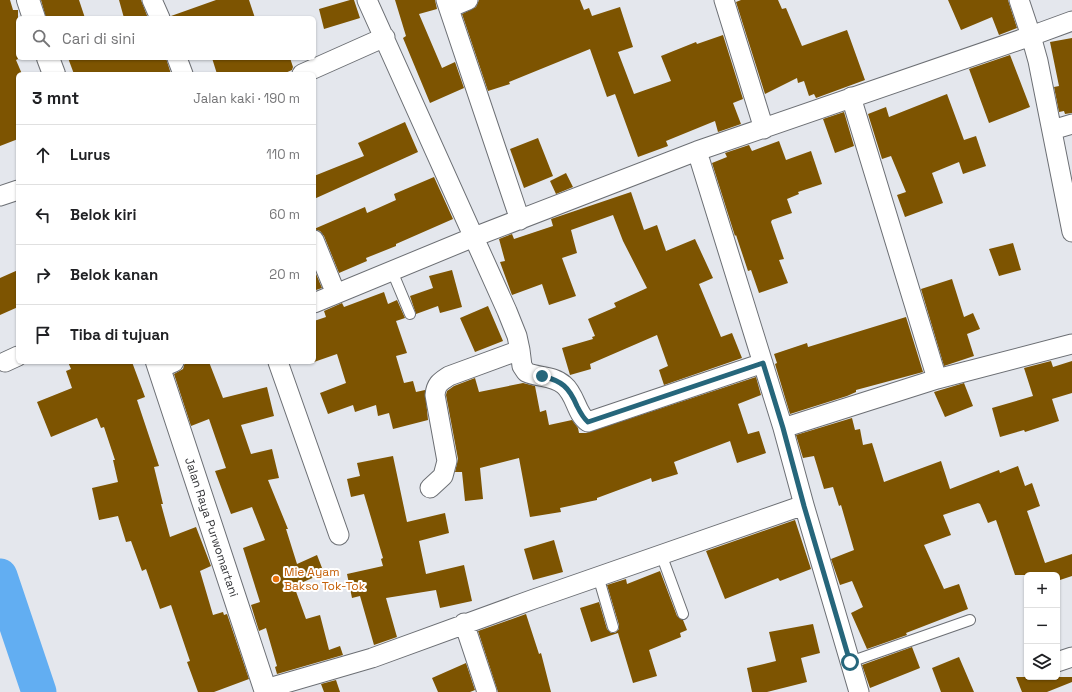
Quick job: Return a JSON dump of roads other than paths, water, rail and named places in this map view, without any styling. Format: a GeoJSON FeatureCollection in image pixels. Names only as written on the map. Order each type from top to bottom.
{"type":"FeatureCollection","features":[{"type":"Feature","properties":{"kind":"street"},"geometry":{"type":"LineString","coordinates":[[28,0],[33,16]]}},
{"type":"Feature","properties":{"kind":"street"},"geometry":{"type":"LineString","coordinates":[[152,0],[159,16]]}},
{"type":"Feature","properties":{"kind":"street"},"geometry":{"type":"LineString","coordinates":[[367,0],[385,37],[514,329],[520,350],[522,366],[526,372],[555,379],[565,386],[574,398],[584,418],[588,422],[763,363]]}},
{"type":"Feature","properties":{"kind":"street"},"geometry":{"type":"LineString","coordinates":[[468,0],[448,4],[520,220]]}},
{"type":"Feature","properties":{"kind":"street"},"geometry":{"type":"LineString","coordinates":[[724,0],[764,129]]}},
{"type":"Feature","properties":{"kind":"street"},"geometry":{"type":"LineString","coordinates":[[1019,0],[1038,61],[1072,232]]}},
{"type":"Feature","properties":{"kind":"street"},"geometry":{"type":"LineString","coordinates":[[316,303],[474,237],[697,151],[1072,22]]}},
{"type":"Feature","properties":{"kind":"street"},"geometry":{"type":"LineString","coordinates":[[306,72],[385,37]]}},
{"type":"Feature","properties":{"kind":"street"},"geometry":{"type":"LineString","coordinates":[[49,60],[53,72]]}},
{"type":"Feature","properties":{"kind":"street"},"geometry":{"type":"LineString","coordinates":[[178,60],[182,72]]}},
{"type":"Feature","properties":{"kind":"street"},"geometry":{"type":"LineString","coordinates":[[851,97],[937,379]]}},
{"type":"Feature","properties":{"kind":"street"},"geometry":{"type":"LineString","coordinates":[[1052,130],[1072,124]]}},
{"type":"Feature","properties":{"kind":"street"},"geometry":{"type":"LineString","coordinates":[[697,151],[783,428],[804,506],[859,692]]}},
{"type":"Feature","properties":{"kind":"street"},"geometry":{"type":"LineString","coordinates":[[0,196],[16,191]]}},
{"type":"Feature","properties":{"kind":"street"},"geometry":{"type":"LineString","coordinates":[[316,245],[336,294]]}},
{"type":"Feature","properties":{"kind":"street"},"geometry":{"type":"LineString","coordinates":[[783,428],[937,379],[1072,344]]}},
{"type":"Feature","properties":{"kind":"street"},"geometry":{"type":"LineString","coordinates":[[430,488],[443,476],[447,462],[435,395],[438,383],[449,376],[520,350]]}},
{"type":"Feature","properties":{"kind":"street","name":"Jalan Raya Purwomartani"},"geometry":{"type":"LineString","coordinates":[[164,364],[266,691]]}},
{"type":"Feature","properties":{"kind":"street"},"geometry":{"type":"LineString","coordinates":[[279,364],[339,535]]}},
{"type":"Feature","properties":{"kind":"street"},"geometry":{"type":"LineString","coordinates":[[266,691],[372,658],[464,623],[804,506]]}},
{"type":"Feature","properties":{"kind":"street"},"geometry":{"type":"LineString","coordinates":[[464,623],[487,692]]}},
{"type":"Feature","properties":{"kind":"street"},"geometry":{"type":"LineString","coordinates":[[1060,661],[1072,657]]}},
{"type":"Feature","properties":{"kind":"lane"},"geometry":{"type":"LineString","coordinates":[[392,271],[410,314]]}},
{"type":"Feature","properties":{"kind":"lane"},"geometry":{"type":"LineString","coordinates":[[661,554],[683,614]]}},
{"type":"Feature","properties":{"kind":"lane"},"geometry":{"type":"LineString","coordinates":[[598,576],[613,627]]}},
{"type":"Feature","properties":{"kind":"lane"},"geometry":{"type":"LineString","coordinates":[[850,662],[970,620]]}},
{"type":"Feature","properties":{"kind":"waterway"},"geometry":{"type":"LineString","coordinates":[[0,576],[39,692]]}},
{"type":"Feature","properties":{"kind":"place","name":"Mie Ayam Bakso Tok-Tok"},"geometry":{"type":"Point","coordinates":[276,579]}}]}
